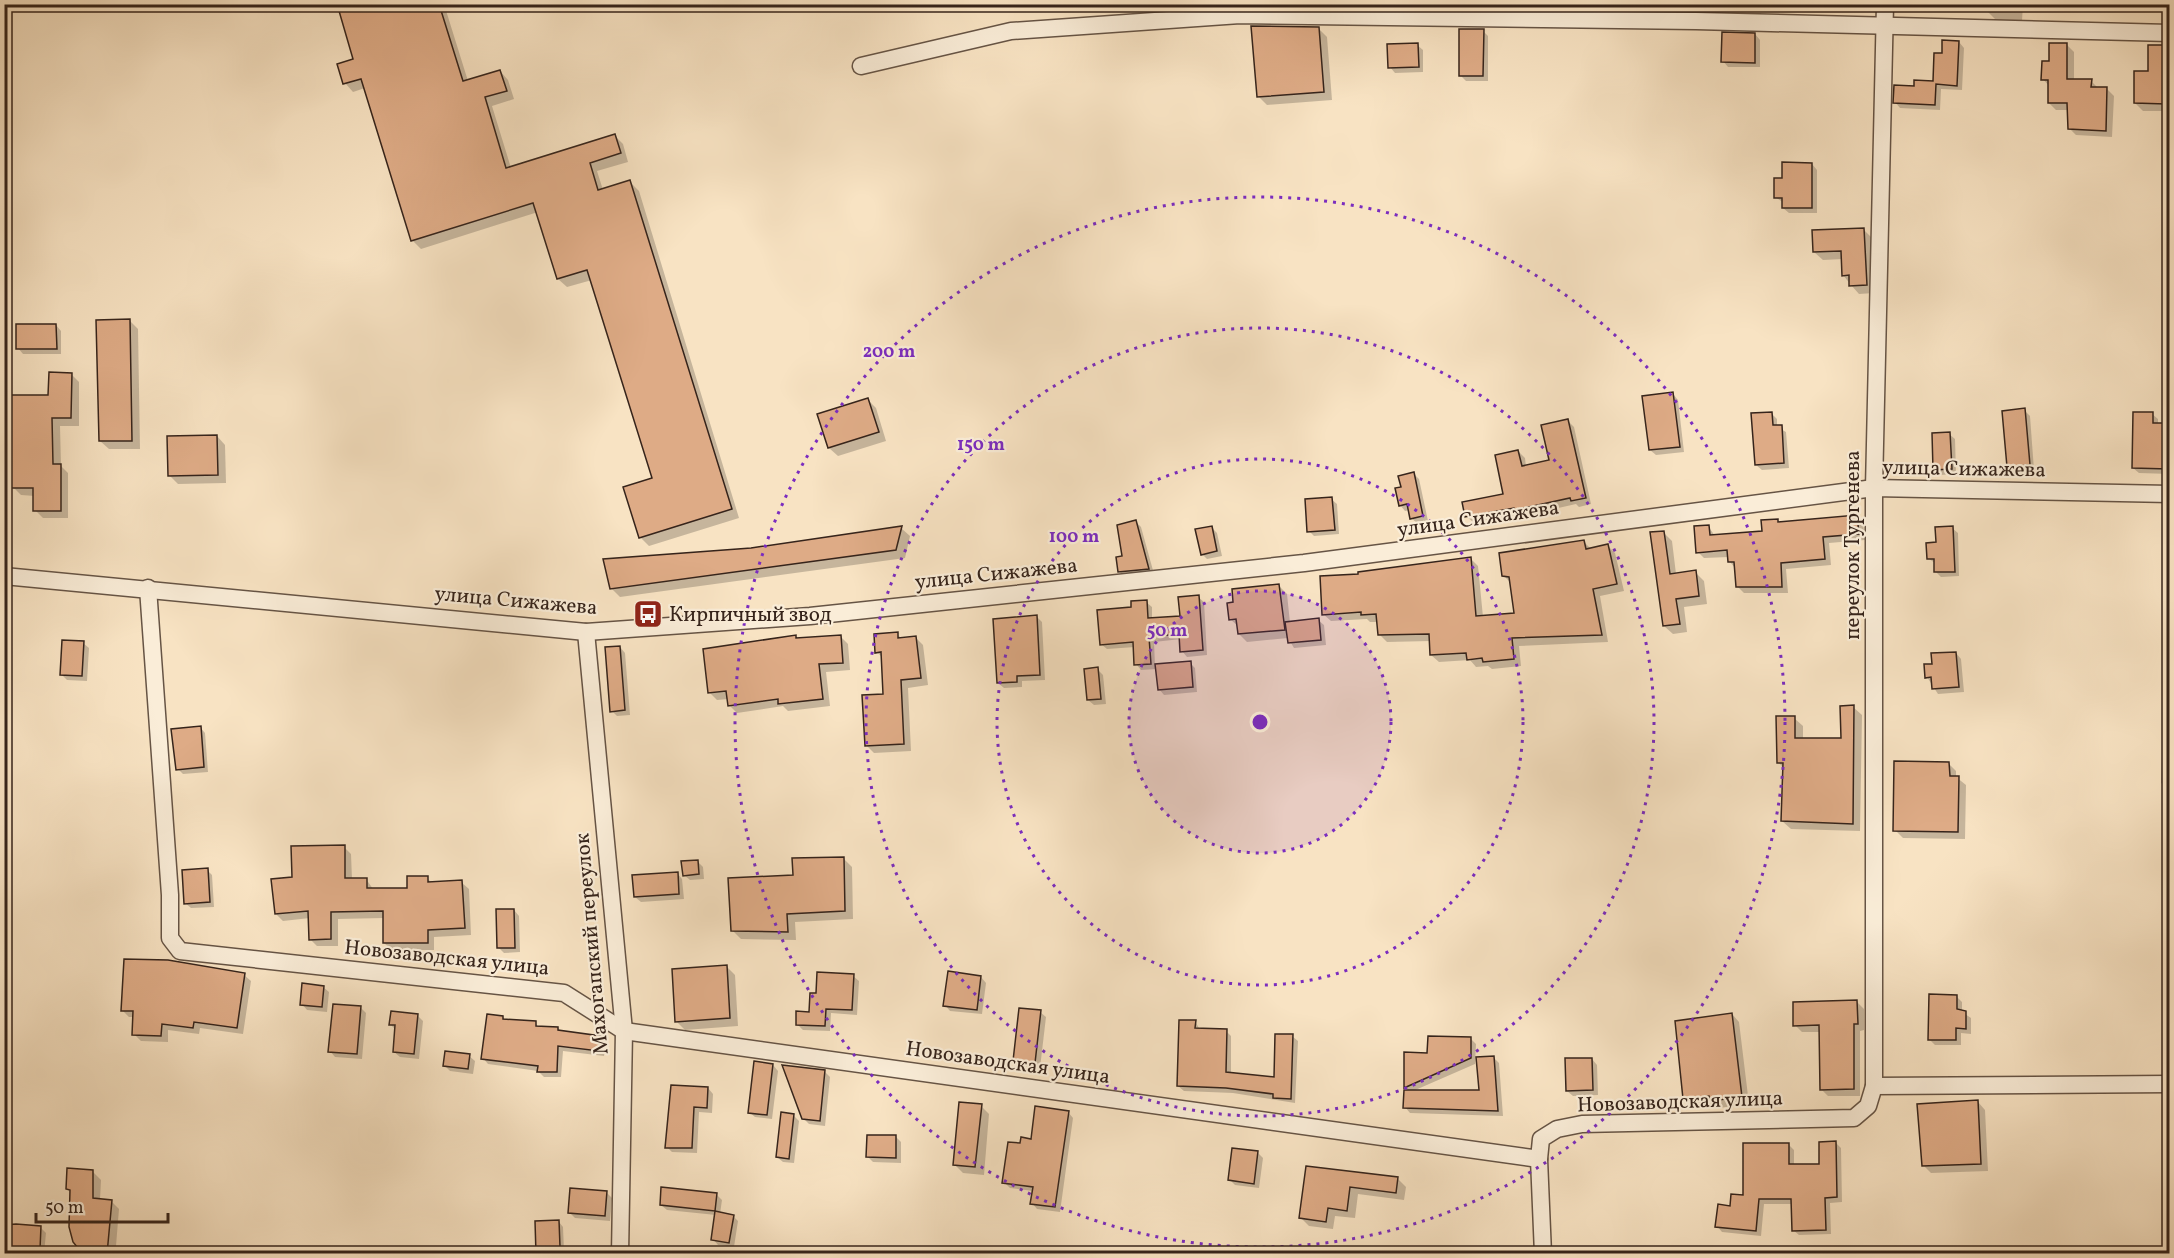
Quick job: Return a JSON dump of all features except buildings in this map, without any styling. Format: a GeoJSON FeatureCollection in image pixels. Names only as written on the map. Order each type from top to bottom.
{"type":"FeatureCollection","features":[{"type":"Feature","properties":{"kind":"street","name":"переулок Тургенева"},"geometry":{"type":"LineString","coordinates":[[1874,1086],[1874,488],[1885,4]]}},
{"type":"Feature","properties":{"kind":"street"},"geometry":{"type":"LineString","coordinates":[[861,66],[1011,31],[1240,15],[1884,25],[2169,33]]}},
{"type":"Feature","properties":{"kind":"street","name":"улица Сижажева"},"geometry":{"type":"LineString","coordinates":[[4,576],[148,588],[586,632],[810,616],[1304,563],[1874,488],[2169,494]]}},
{"type":"Feature","properties":{"kind":"street","name":"Новозаводская улица"},"geometry":{"type":"LineString","coordinates":[[148,588],[170,895],[170,938],[180,951],[564,993],[624,1031],[1539,1159],[1541,1139],[1557,1129],[1582,1124],[1854,1118],[1868,1106],[1874,1086]]}},
{"type":"Feature","properties":{"kind":"street","name":"Махогапский переулок"},"geometry":{"type":"LineString","coordinates":[[586,632],[624,1031],[620,1254]]}},
{"type":"Feature","properties":{"kind":"street"},"geometry":{"type":"LineString","coordinates":[[1874,1086],[2169,1084]]}},
{"type":"Feature","properties":{"kind":"street"},"geometry":{"type":"LineString","coordinates":[[1539,1159],[1543,1254]]}},
{"type":"Feature","properties":{"kind":"place","name":"Кирпичный звод"},"geometry":{"type":"Point","coordinates":[648,614]}}]}
